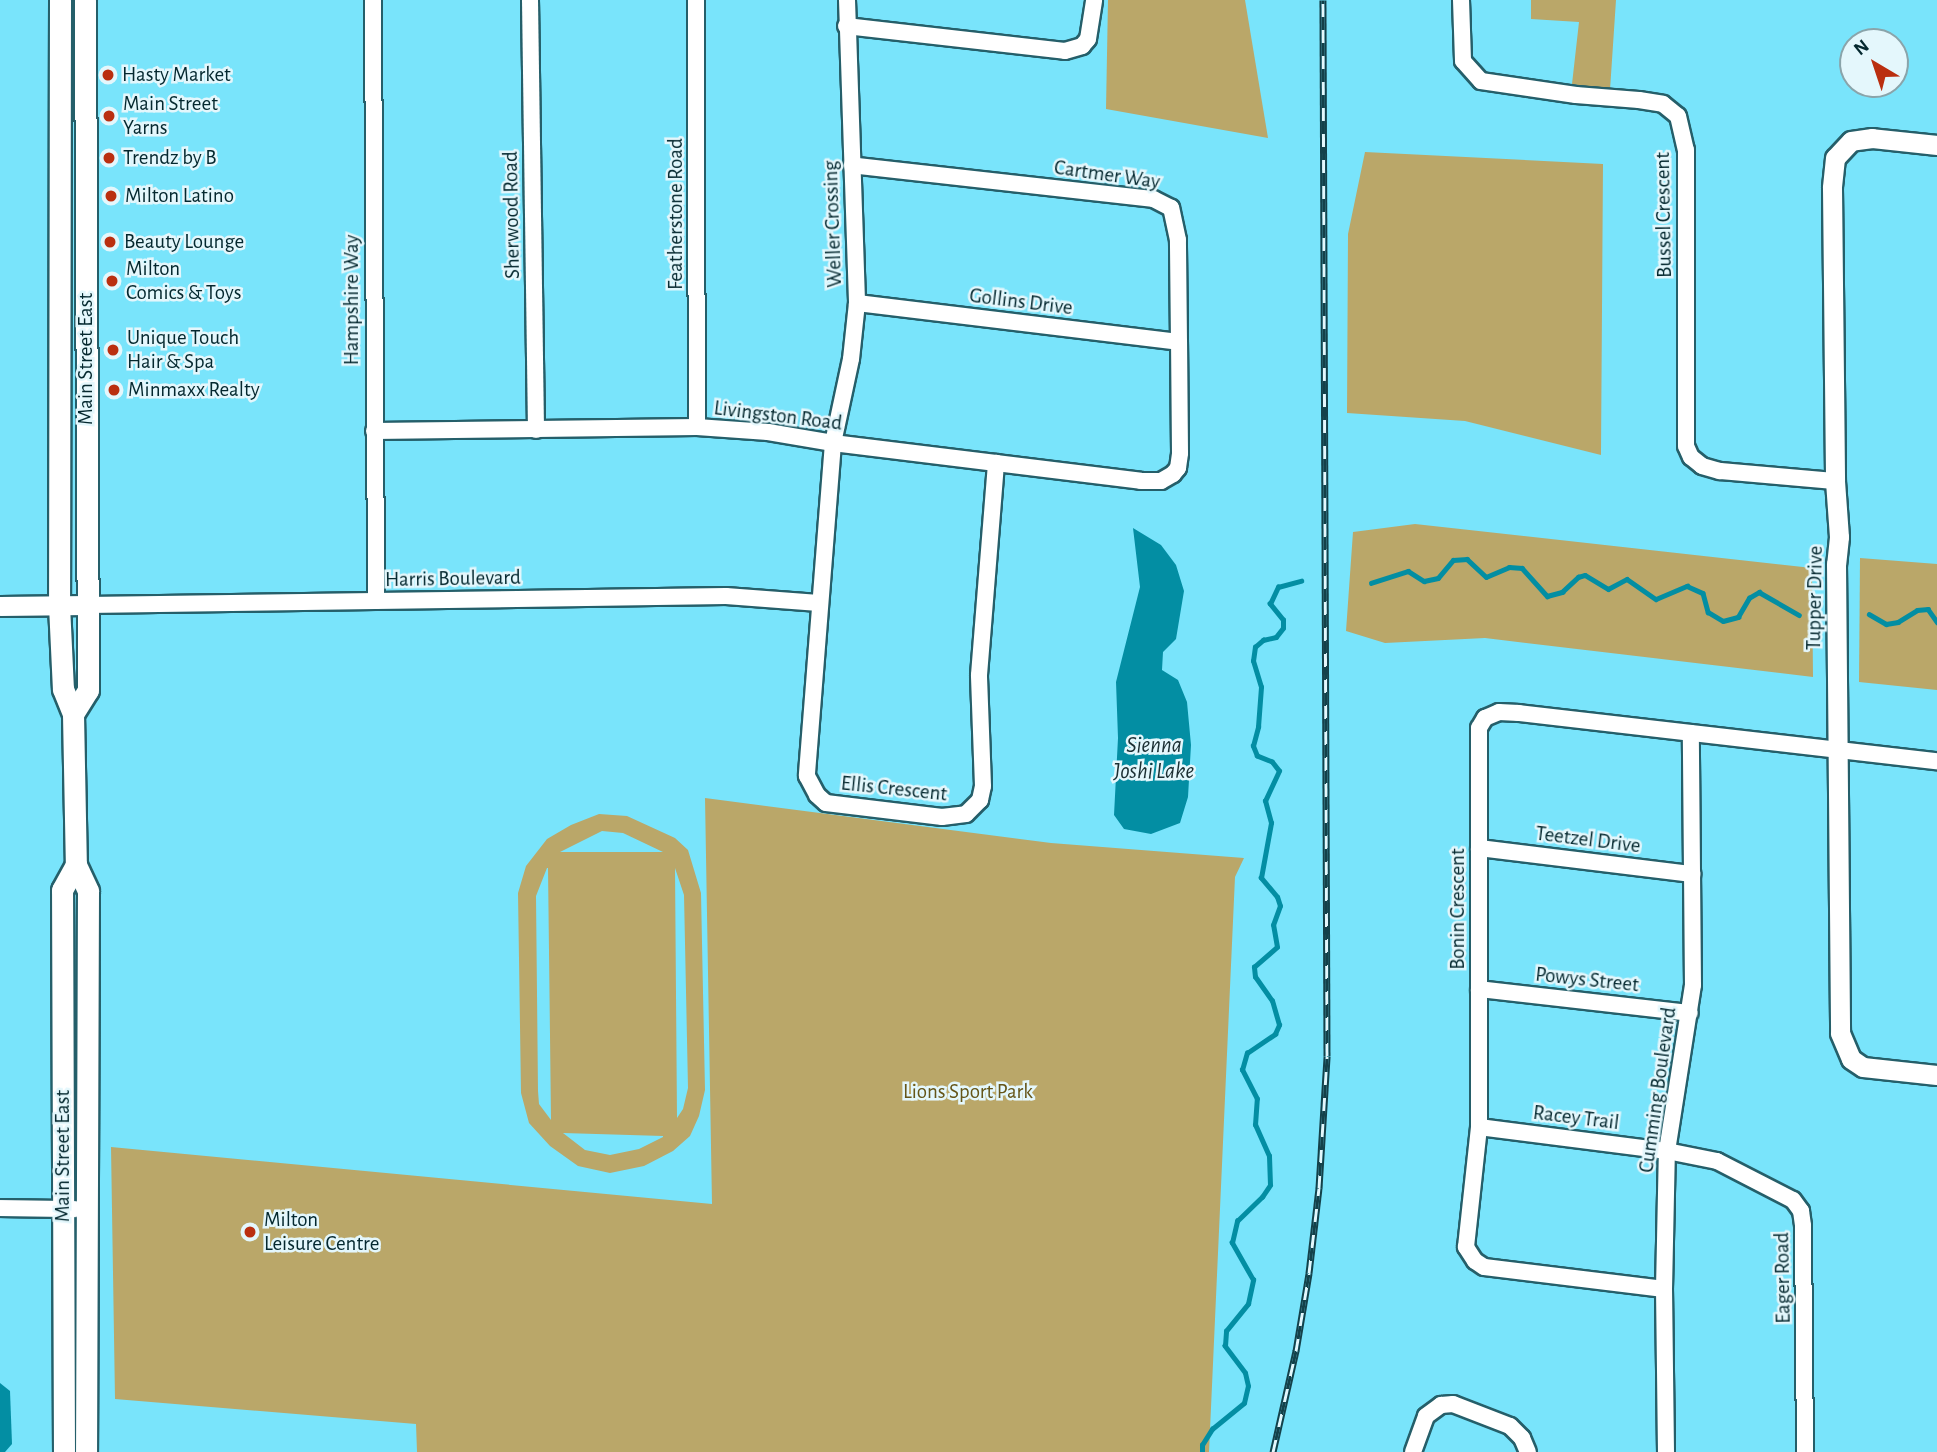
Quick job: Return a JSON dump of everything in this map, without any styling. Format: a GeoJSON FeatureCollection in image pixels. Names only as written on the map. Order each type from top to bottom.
{"type":"FeatureCollection","features":[{"type":"Feature","properties":{"kind":"main road","name":"Main Street East"},"geometry":{"type":"LineString","coordinates":[[60,0],[59,605],[63,689],[73,714],[76,865],[88,891],[86,1452]]}},
{"type":"Feature","properties":{"kind":"main road","name":"Main Street East"},"geometry":{"type":"LineString","coordinates":[[73,714],[88,690],[85,0]]}},
{"type":"Feature","properties":{"kind":"main road","name":"Main Street East"},"geometry":{"type":"LineString","coordinates":[[64,1452],[62,890],[76,865]]}},
{"type":"Feature","properties":{"kind":"street","name":"Hampshire Way"},"geometry":{"type":"LineString","coordinates":[[373,0],[376,601]]}},
{"type":"Feature","properties":{"kind":"street","name":"Sherwood Road"},"geometry":{"type":"LineString","coordinates":[[530,0],[536,430]]}},
{"type":"Feature","properties":{"kind":"street","name":"Featherstone Road"},"geometry":{"type":"LineString","coordinates":[[696,0],[697,427]]}},
{"type":"Feature","properties":{"kind":"street","name":"Weller Crossing"},"geometry":{"type":"LineString","coordinates":[[833,443],[851,359],[857,303],[846,0]]}},
{"type":"Feature","properties":{"kind":"street"},"geometry":{"type":"LineString","coordinates":[[846,26],[1065,51],[1082,46],[1088,39],[1094,0]]}},
{"type":"Feature","properties":{"kind":"street","name":"Bussel Crescent"},"geometry":{"type":"LineString","coordinates":[[1461,0],[1463,61],[1481,81],[1663,104],[1678,116],[1686,150],[1686,446],[1691,457],[1702,466],[1720,471],[1835,481]]}},
{"type":"Feature","properties":{"kind":"street","name":"Tupper Drive"},"geometry":{"type":"LineString","coordinates":[[1937,145],[1860,138],[1842,148],[1835,158],[1832,188],[1835,481],[1839,537],[1836,564],[1840,1033],[1843,1047],[1851,1059],[1863,1067],[1937,1076]]}},
{"type":"Feature","properties":{"kind":"street","name":"Cartmer Way"},"geometry":{"type":"LineString","coordinates":[[852,165],[1162,202],[1171,208],[1176,224],[1180,453],[1178,468],[1173,474]]}},
{"type":"Feature","properties":{"kind":"street","name":"Gollins Drive"},"geometry":{"type":"LineString","coordinates":[[857,303],[1179,342]]}},
{"type":"Feature","properties":{"kind":"street","name":"Livingston Road"},"geometry":{"type":"LineString","coordinates":[[374,431],[697,427],[768,432],[833,443],[1141,481],[1161,481],[1173,474]]}},
{"type":"Feature","properties":{"kind":"street","name":"Ellis Crescent"},"geometry":{"type":"LineString","coordinates":[[833,443],[807,776],[817,795],[835,806],[943,817],[966,814],[979,800],[983,786],[979,675],[996,463]]}},
{"type":"Feature","properties":{"kind":"street","name":"Harris Boulevard"},"geometry":{"type":"LineString","coordinates":[[87,605],[726,596],[819,603]]}},
{"type":"Feature","properties":{"kind":"street"},"geometry":{"type":"LineString","coordinates":[[0,606],[87,605]]}},
{"type":"Feature","properties":{"kind":"street","name":"Bonin Crescent"},"geometry":{"type":"LineString","coordinates":[[1664,1289],[1484,1267],[1475,1261],[1466,1247],[1479,1127],[1479,728],[1485,718],[1499,712],[1519,713],[1937,761]]}},
{"type":"Feature","properties":{"kind":"street","name":"Cumming Boulevard"},"geometry":{"type":"LineString","coordinates":[[1666,1452],[1664,1289],[1667,1151],[1690,1013],[1691,733]]}},
{"type":"Feature","properties":{"kind":"street","name":"Teetzel Drive"},"geometry":{"type":"LineString","coordinates":[[1479,848],[1692,874]]}},
{"type":"Feature","properties":{"kind":"street","name":"Powys Street"},"geometry":{"type":"LineString","coordinates":[[1479,989],[1690,1013]]}},
{"type":"Feature","properties":{"kind":"street","name":"Racey Trail"},"geometry":{"type":"LineString","coordinates":[[1479,1127],[1667,1151]]}},
{"type":"Feature","properties":{"kind":"street","name":"Eager Road"},"geometry":{"type":"LineString","coordinates":[[1667,1151],[1717,1161],[1782,1192],[1801,1211],[1805,1452]]}},
{"type":"Feature","properties":{"kind":"street"},"geometry":{"type":"LineString","coordinates":[[0,1208],[85,1209]]}},
{"type":"Feature","properties":{"kind":"street"},"geometry":{"type":"LineString","coordinates":[[1413,1452],[1426,1416],[1441,1405],[1452,1404],[1510,1426],[1522,1438],[1528,1452]]}},
{"type":"Feature","properties":{"kind":"green space"},"geometry":{"type":"Polygon","coordinates":[[[1108,0],[1245,0],[1268,138],[1106,109],[1108,0]]]}},
{"type":"Feature","properties":{"kind":"green space"},"geometry":{"type":"Polygon","coordinates":[[[1531,0],[1616,0],[1610,90],[1572,84],[1579,22],[1531,19],[1531,0]]]}},
{"type":"Feature","properties":{"kind":"green space"},"geometry":{"type":"Polygon","coordinates":[[[1365,152],[1603,164],[1601,455],[1465,421],[1347,413],[1348,234],[1365,152]]]}},
{"type":"Feature","properties":{"kind":"green space"},"geometry":{"type":"Polygon","coordinates":[[[1415,524],[1812,568],[1813,677],[1485,638],[1385,643],[1346,631],[1353,532],[1415,524]]]}},
{"type":"Feature","properties":{"kind":"green space"},"geometry":{"type":"Polygon","coordinates":[[[1860,558],[1937,564],[1937,690],[1859,682],[1860,558]]]}},
{"type":"Feature","properties":{"kind":"green space","name":"Lions Sport Park"},"geometry":{"type":"Polygon","coordinates":[[[705,798],[1051,843],[1244,858],[1235,877],[1209,1452],[417,1452],[416,1424],[115,1399],[111,1147],[712,1204],[705,798]]]}},
{"type":"Feature","properties":{"kind":"green space"},"geometry":{"type":"Polygon","coordinates":[[[599,814],[627,816],[675,838],[688,850],[701,893],[705,1090],[699,1116],[690,1136],[673,1151],[644,1166],[610,1173],[578,1166],[550,1146],[529,1123],[521,1093],[518,893],[526,866],[547,839],[571,825],[599,814]],[[602,831],[560,852],[663,852],[623,833],[602,831]],[[548,868],[536,896],[538,1091],[539,1104],[551,1120],[548,868]],[[675,868],[677,1118],[683,1109],[688,1088],[684,895],[675,868]],[[563,1133],[585,1150],[610,1155],[639,1149],[663,1136],[563,1133]]]}},
{"type":"Feature","properties":{"kind":"water","name":"Sienna Joshi Lake"},"geometry":{"type":"Polygon","coordinates":[[[1133,528],[1161,545],[1176,565],[1184,591],[1176,639],[1163,652],[1162,670],[1178,680],[1187,702],[1191,745],[1188,797],[1180,823],[1151,834],[1124,829],[1114,815],[1118,738],[1116,682],[1140,587],[1133,528]]]}},
{"type":"Feature","properties":{"kind":"water"},"geometry":{"type":"Polygon","coordinates":[[[0,1383],[10,1391],[12,1444],[5,1452],[0,1452],[0,1383]]]}},
{"type":"Feature","properties":{"kind":"waterway"},"geometry":{"type":"LineString","coordinates":[[1371,583],[1408,571],[1424,581],[1438,578],[1453,560],[1467,559],[1486,577],[1509,567],[1522,568],[1547,596],[1562,592],[1578,577],[1585,575],[1608,589],[1627,579],[1656,599],[1687,586],[1703,593],[1708,612],[1723,621],[1738,617],[1749,598],[1759,592],[1799,615]]}},
{"type":"Feature","properties":{"kind":"waterway"},"geometry":{"type":"LineString","coordinates":[[1202,1452],[1202,1445],[1212,1429],[1244,1403],[1248,1386],[1245,1373],[1225,1346],[1226,1331],[1248,1304],[1253,1280],[1232,1243],[1237,1221],[1262,1197],[1270,1185],[1269,1156],[1255,1125],[1257,1099],[1242,1070],[1247,1053],[1275,1034],[1279,1025],[1272,1001],[1255,977],[1254,967],[1277,947],[1273,925],[1280,906],[1277,897],[1261,878],[1271,823],[1265,801],[1279,771],[1272,762],[1257,756],[1253,746],[1258,727],[1261,687],[1253,661],[1255,647],[1263,640],[1276,637],[1283,628],[1283,620],[1270,604],[1278,587],[1301,581]]}},
{"type":"Feature","properties":{"kind":"waterway"},"geometry":{"type":"LineString","coordinates":[[1869,614],[1886,624],[1898,622],[1917,610],[1928,609],[1937,622]]}},
{"type":"Feature","properties":{"kind":"railway"},"geometry":{"type":"LineString","coordinates":[[1273,1452],[1296,1351],[1309,1273],[1319,1188],[1327,1056],[1323,0]]}},
{"type":"Feature","properties":{"kind":"place","name":"Hasty Market"},"geometry":{"type":"Point","coordinates":[108,75]}},
{"type":"Feature","properties":{"kind":"place","name":"Main Street Yarns"},"geometry":{"type":"Point","coordinates":[109,116]}},
{"type":"Feature","properties":{"kind":"place","name":"Trendz by B"},"geometry":{"type":"Point","coordinates":[109,158]}},
{"type":"Feature","properties":{"kind":"place","name":"Milton Latino"},"geometry":{"type":"Point","coordinates":[111,196]}},
{"type":"Feature","properties":{"kind":"place","name":"Beauty Lounge"},"geometry":{"type":"Point","coordinates":[110,242]}},
{"type":"Feature","properties":{"kind":"place","name":"Milton Comics & Toys"},"geometry":{"type":"Point","coordinates":[112,281]}},
{"type":"Feature","properties":{"kind":"place","name":"Unique Touch Hair & Spa"},"geometry":{"type":"Point","coordinates":[113,350]}},
{"type":"Feature","properties":{"kind":"place","name":"Minmaxx Realty"},"geometry":{"type":"Point","coordinates":[114,390]}},
{"type":"Feature","properties":{"kind":"place","name":"Milton Leisure Centre"},"geometry":{"type":"Point","coordinates":[250,1232]}}]}
